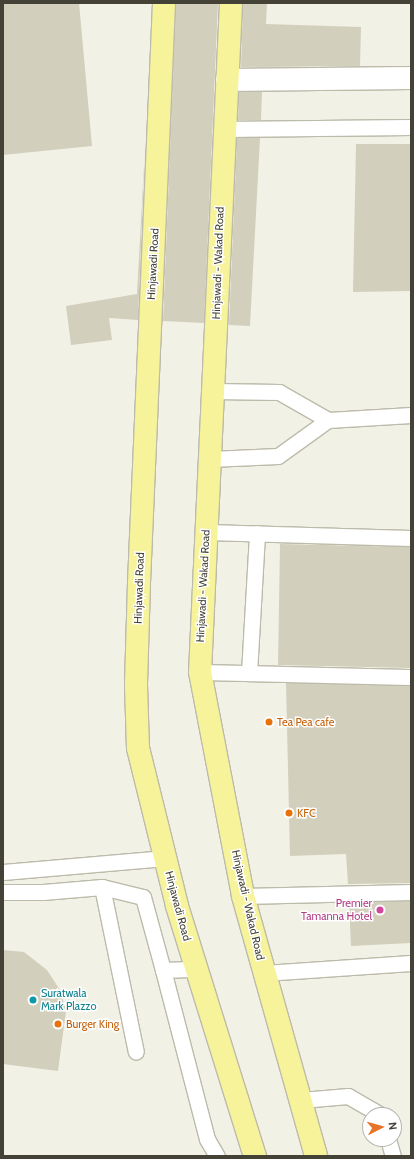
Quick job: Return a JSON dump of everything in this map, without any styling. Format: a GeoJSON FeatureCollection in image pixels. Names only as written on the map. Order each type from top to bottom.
{"type":"FeatureCollection","features":[{"type":"Feature","properties":{"kind":"main road","name":"Hinjawadi Road"},"geometry":{"type":"LineString","coordinates":[[164,3],[136,685],[138,748],[165,858],[196,969],[255,1156]]}},
{"type":"Feature","properties":{"kind":"main road","name":"Hinjawadi - Wakad Road"},"geometry":{"type":"LineString","coordinates":[[231,3],[223,129],[200,672],[243,896],[316,1156]]}},
{"type":"Feature","properties":{"kind":"street"},"geometry":{"type":"LineString","coordinates":[[227,80],[411,78]]}},
{"type":"Feature","properties":{"kind":"lane"},"geometry":{"type":"LineString","coordinates":[[223,129],[411,127]]}},
{"type":"Feature","properties":{"kind":"lane"},"geometry":{"type":"LineString","coordinates":[[213,391],[279,392],[328,420]]}},
{"type":"Feature","properties":{"kind":"lane"},"geometry":{"type":"LineString","coordinates":[[210,458],[278,456],[328,420],[411,415]]}},
{"type":"Feature","properties":{"kind":"lane"},"geometry":{"type":"LineString","coordinates":[[206,532],[411,538]]}},
{"type":"Feature","properties":{"kind":"lane"},"geometry":{"type":"LineString","coordinates":[[249,673],[257,533]]}},
{"type":"Feature","properties":{"kind":"lane"},"geometry":{"type":"LineString","coordinates":[[200,672],[411,677]]}},
{"type":"Feature","properties":{"kind":"lane"},"geometry":{"type":"LineString","coordinates":[[3,872],[165,858]]}},
{"type":"Feature","properties":{"kind":"lane"},"geometry":{"type":"LineString","coordinates":[[102,887],[136,1052]]}},
{"type":"Feature","properties":{"kind":"lane"},"geometry":{"type":"LineString","coordinates":[[3,892],[43,892],[102,887],[143,897],[207,1139],[217,1156]]}},
{"type":"Feature","properties":{"kind":"lane"},"geometry":{"type":"LineString","coordinates":[[243,896],[411,892]]}},
{"type":"Feature","properties":{"kind":"lane"},"geometry":{"type":"LineString","coordinates":[[264,973],[411,963]]}},
{"type":"Feature","properties":{"kind":"lane"},"geometry":{"type":"LineString","coordinates":[[163,970],[196,969]]}},
{"type":"Feature","properties":{"kind":"lane"},"geometry":{"type":"LineString","coordinates":[[301,1100],[348,1096],[367,1107]]}},
{"type":"Feature","properties":{"kind":"building"},"geometry":{"type":"Polygon","coordinates":[[[3,3],[79,3],[92,146],[3,155],[3,3]]]}},
{"type":"Feature","properties":{"kind":"building"},"geometry":{"type":"Polygon","coordinates":[[[176,3],[218,3],[204,323],[163,321],[176,3]]]}},
{"type":"Feature","properties":{"kind":"building"},"geometry":{"type":"Polygon","coordinates":[[[243,3],[267,3],[266,24],[361,27],[360,66],[241,67],[243,3]]]}},
{"type":"Feature","properties":{"kind":"building"},"geometry":{"type":"Polygon","coordinates":[[[239,92],[262,92],[261,120],[238,120],[239,92]]]}},
{"type":"Feature","properties":{"kind":"building"},"geometry":{"type":"Polygon","coordinates":[[[237,138],[260,138],[250,326],[229,325],[237,138]]]}},
{"type":"Feature","properties":{"kind":"building"},"geometry":{"type":"Polygon","coordinates":[[[356,144],[411,144],[411,291],[353,292],[356,144]]]}},
{"type":"Feature","properties":{"kind":"building"},"geometry":{"type":"Polygon","coordinates":[[[145,147],[138,320],[109,318],[112,340],[71,345],[66,306],[137,294],[145,147]]]}},
{"type":"Feature","properties":{"kind":"building"},"geometry":{"type":"Polygon","coordinates":[[[280,544],[411,547],[411,668],[278,665],[280,544]]]}},
{"type":"Feature","properties":{"kind":"building"},"geometry":{"type":"Polygon","coordinates":[[[286,683],[411,686],[411,883],[348,884],[346,854],[290,856],[286,683]]]}},
{"type":"Feature","properties":{"kind":"building","name":"Premier Tamanna Hotel"},"geometry":{"type":"Polygon","coordinates":[[[411,901],[411,943],[351,946],[349,902],[411,901]]]}},
{"type":"Feature","properties":{"kind":"building","name":"Suratwala Mark Plazzo"},"geometry":{"type":"Polygon","coordinates":[[[3,950],[24,952],[47,970],[60,990],[66,1011],[58,1071],[3,1064],[3,950]]]}},
{"type":"Feature","properties":{"kind":"place","name":"Tea Pea cafe"},"geometry":{"type":"Point","coordinates":[269,722]}},
{"type":"Feature","properties":{"kind":"place","name":"KFC"},"geometry":{"type":"Point","coordinates":[289,813]}},
{"type":"Feature","properties":{"kind":"place","name":"Premier Tamanna Hotel"},"geometry":{"type":"Point","coordinates":[380,910]}},
{"type":"Feature","properties":{"kind":"place","name":"Suratwala Mark Plazzo"},"geometry":{"type":"Point","coordinates":[33,1000]}},
{"type":"Feature","properties":{"kind":"place","name":"Burger King"},"geometry":{"type":"Point","coordinates":[58,1024]}}]}
